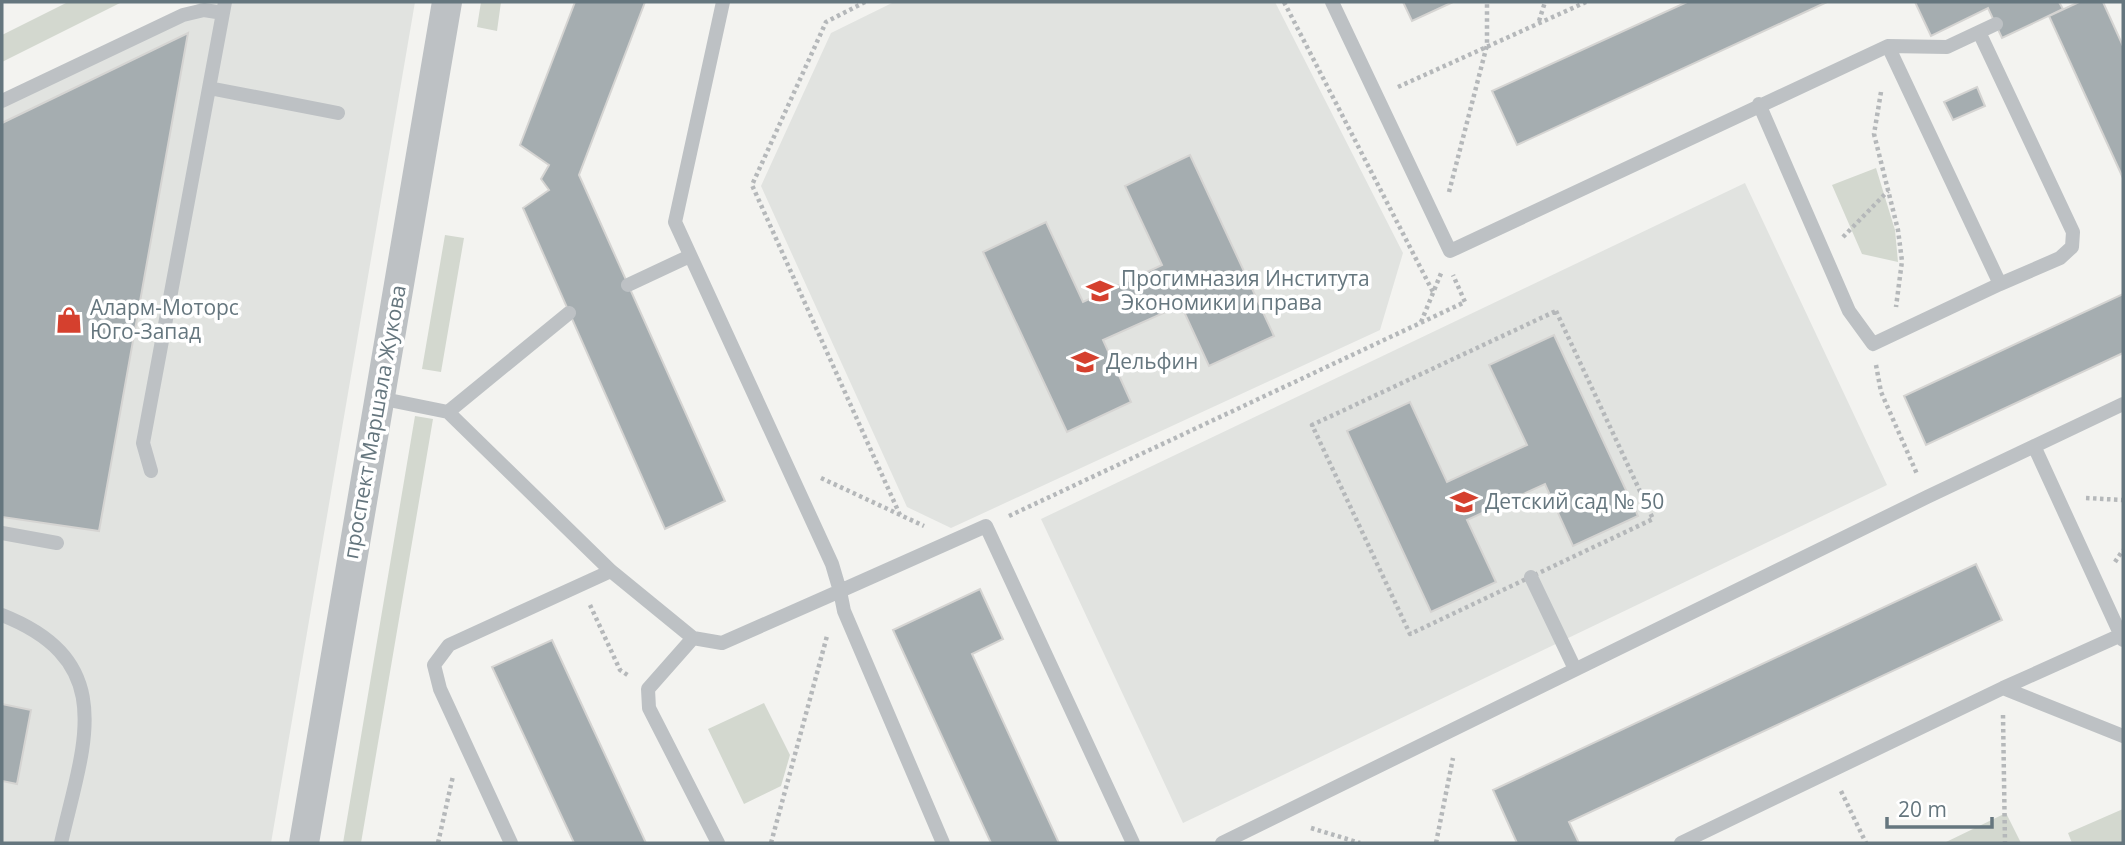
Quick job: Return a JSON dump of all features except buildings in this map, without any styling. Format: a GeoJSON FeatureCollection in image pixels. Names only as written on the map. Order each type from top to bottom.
{"type":"FeatureCollection","features":[{"type":"Feature","properties":{"kind":"street","name":"проспект Маршала Жукова"},"geometry":{"type":"LineString","coordinates":[[304,843],[447,2]]}},
{"type":"Feature","properties":{"kind":"lane"},"geometry":{"type":"LineString","coordinates":[[723,2],[675,222],[832,564],[844,611],[943,843]]}},
{"type":"Feature","properties":{"kind":"lane"},"geometry":{"type":"LineString","coordinates":[[1332,2],[1450,251],[1759,104],[1888,46],[1947,47],[1996,24]]}},
{"type":"Feature","properties":{"kind":"lane"},"geometry":{"type":"LineString","coordinates":[[2,101],[183,15],[224,8],[143,443],[151,471]]}},
{"type":"Feature","properties":{"kind":"lane"},"geometry":{"type":"LineString","coordinates":[[1759,104],[1849,311],[1873,344],[2060,258],[2072,247],[2073,232],[1979,32]]}},
{"type":"Feature","properties":{"kind":"lane"},"geometry":{"type":"LineString","coordinates":[[1888,46],[2000,285]]}},
{"type":"Feature","properties":{"kind":"lane"},"geometry":{"type":"LineString","coordinates":[[209,88],[338,113]]}},
{"type":"Feature","properties":{"kind":"lane"},"geometry":{"type":"LineString","coordinates":[[628,285],[690,256]]}},
{"type":"Feature","properties":{"kind":"lane"},"geometry":{"type":"LineString","coordinates":[[448,412],[569,313]]}},
{"type":"Feature","properties":{"kind":"lane"},"geometry":{"type":"LineString","coordinates":[[379,398],[448,412],[611,571],[693,638],[722,643],[986,526],[1133,843]]}},
{"type":"Feature","properties":{"kind":"lane"},"geometry":{"type":"LineString","coordinates":[[1222,843],[1927,497],[2123,404]]}},
{"type":"Feature","properties":{"kind":"lane"},"geometry":{"type":"LineString","coordinates":[[1681,843],[2003,688],[2122,637],[2034,446]]}},
{"type":"Feature","properties":{"kind":"lane"},"geometry":{"type":"LineString","coordinates":[[2,533],[57,543]]}},
{"type":"Feature","properties":{"kind":"lane"},"geometry":{"type":"LineString","coordinates":[[511,843],[435,677],[434,665],[438,655],[449,645],[611,571]]}},
{"type":"Feature","properties":{"kind":"lane"},"geometry":{"type":"LineString","coordinates":[[1531,577],[1575,669]]}},
{"type":"Feature","properties":{"kind":"lane"},"geometry":{"type":"LineString","coordinates":[[2,615],[39,631],[63,653],[81,690],[87,731],[61,843]]}},
{"type":"Feature","properties":{"kind":"lane"},"geometry":{"type":"LineString","coordinates":[[693,638],[648,689],[649,708],[718,843]]}},
{"type":"Feature","properties":{"kind":"lane"},"geometry":{"type":"LineString","coordinates":[[2003,688],[2123,736]]}},
{"type":"Feature","properties":{"kind":"path"},"geometry":{"type":"LineString","coordinates":[[865,2],[826,22],[752,185],[900,515]]}},
{"type":"Feature","properties":{"kind":"path"},"geometry":{"type":"LineString","coordinates":[[1284,2],[1433,292]]}},
{"type":"Feature","properties":{"kind":"path"},"geometry":{"type":"LineString","coordinates":[[1439,230],[1487,45],[1487,2]]}},
{"type":"Feature","properties":{"kind":"path"},"geometry":{"type":"LineString","coordinates":[[1539,22],[1545,2]]}},
{"type":"Feature","properties":{"kind":"path"},"geometry":{"type":"LineString","coordinates":[[1377,97],[1586,2]]}},
{"type":"Feature","properties":{"kind":"path"},"geometry":{"type":"LineString","coordinates":[[1888,46],[1874,134],[1898,230],[1902,261],[1893,335]]}},
{"type":"Feature","properties":{"kind":"path"},"geometry":{"type":"LineString","coordinates":[[1825,256],[1889,191]]}},
{"type":"Feature","properties":{"kind":"path"},"geometry":{"type":"LineString","coordinates":[[1421,323],[1450,251]]}},
{"type":"Feature","properties":{"kind":"path"},"geometry":{"type":"LineString","coordinates":[[986,526],[1465,302],[1454,278],[1450,251]]}},
{"type":"Feature","properties":{"kind":"path"},"geometry":{"type":"LineString","coordinates":[[1556,311],[1653,519],[1531,577],[1410,634],[1312,425],[1556,311]]}},
{"type":"Feature","properties":{"kind":"path"},"geometry":{"type":"LineString","coordinates":[[1873,344],[1881,392],[1927,497]]}},
{"type":"Feature","properties":{"kind":"path"},"geometry":{"type":"LineString","coordinates":[[785,461],[954,541]]}},
{"type":"Feature","properties":{"kind":"path"},"geometry":{"type":"LineString","coordinates":[[2057,497],[2123,500]]}},
{"type":"Feature","properties":{"kind":"path"},"geometry":{"type":"LineString","coordinates":[[581,585],[620,670],[648,689]]}},
{"type":"Feature","properties":{"kind":"path"},"geometry":{"type":"LineString","coordinates":[[771,843],[839,591]]}},
{"type":"Feature","properties":{"kind":"path"},"geometry":{"type":"LineString","coordinates":[[2003,688],[2005,843]]}},
{"type":"Feature","properties":{"kind":"path"},"geometry":{"type":"LineString","coordinates":[[1436,843],[1459,726]]}},
{"type":"Feature","properties":{"kind":"path"},"geometry":{"type":"LineString","coordinates":[[438,843],[461,737]]}},
{"type":"Feature","properties":{"kind":"path"},"geometry":{"type":"LineString","coordinates":[[1831,771],[1866,843]]}},
{"type":"Feature","properties":{"kind":"path"},"geometry":{"type":"LineString","coordinates":[[1277,817],[1360,843]]}},
{"type":"Feature","properties":{"kind":"shaded area"},"geometry":{"type":"Polygon","coordinates":[[[68,2],[122,2],[2,62],[2,35],[68,2]]]}},
{"type":"Feature","properties":{"kind":"shaded area"},"geometry":{"type":"Polygon","coordinates":[[[202,2],[415,2],[271,843],[2,843],[2,99],[202,2]]]}},
{"type":"Feature","properties":{"kind":"shaded area"},"geometry":{"type":"Polygon","coordinates":[[[481,2],[501,2],[497,31],[477,27],[481,2]]]}},
{"type":"Feature","properties":{"kind":"shaded area","name":"Прогимназия Института Экономики и права"},"geometry":{"type":"Polygon","coordinates":[[[894,2],[1275,2],[1403,253],[1380,330],[951,528],[907,507],[761,186],[831,33],[894,2]]]}},
{"type":"Feature","properties":{"kind":"shaded area"},"geometry":{"type":"Polygon","coordinates":[[[1876,168],[1895,230],[1898,262],[1862,254],[1832,185],[1876,168]]]}},
{"type":"Feature","properties":{"kind":"shaded area","name":"Детский сад № 50"},"geometry":{"type":"Polygon","coordinates":[[[1745,183],[1887,485],[1183,823],[1041,519],[1745,183]]]}},
{"type":"Feature","properties":{"kind":"shaded area"},"geometry":{"type":"Polygon","coordinates":[[[445,235],[464,238],[441,372],[422,369],[445,235]]]}},
{"type":"Feature","properties":{"kind":"shaded area"},"geometry":{"type":"Polygon","coordinates":[[[415,416],[433,419],[361,843],[343,843],[415,416]]]}},
{"type":"Feature","properties":{"kind":"shaded area"},"geometry":{"type":"Polygon","coordinates":[[[764,703],[790,755],[781,786],[744,804],[708,729],[764,703]]]}},
{"type":"Feature","properties":{"kind":"shaded area"},"geometry":{"type":"Polygon","coordinates":[[[2123,809],[2123,843],[2072,843],[2068,833],[2123,809]]]}},
{"type":"Feature","properties":{"kind":"shaded area"},"geometry":{"type":"Polygon","coordinates":[[[2006,813],[2021,843],[1944,843],[2006,813]]]}},
{"type":"Feature","properties":{"kind":"place","name":"Прогимназия Института Экономики и права"},"geometry":{"type":"Point","coordinates":[1100,291]}},
{"type":"Feature","properties":{"kind":"place","name":"Аларм-Моторс Юго-Запад"},"geometry":{"type":"Point","coordinates":[69,320]}},
{"type":"Feature","properties":{"kind":"place","name":"Дельфин"},"geometry":{"type":"Point","coordinates":[1085,362]}},
{"type":"Feature","properties":{"kind":"place","name":"Детский сад № 50"},"geometry":{"type":"Point","coordinates":[1464,502]}}]}
